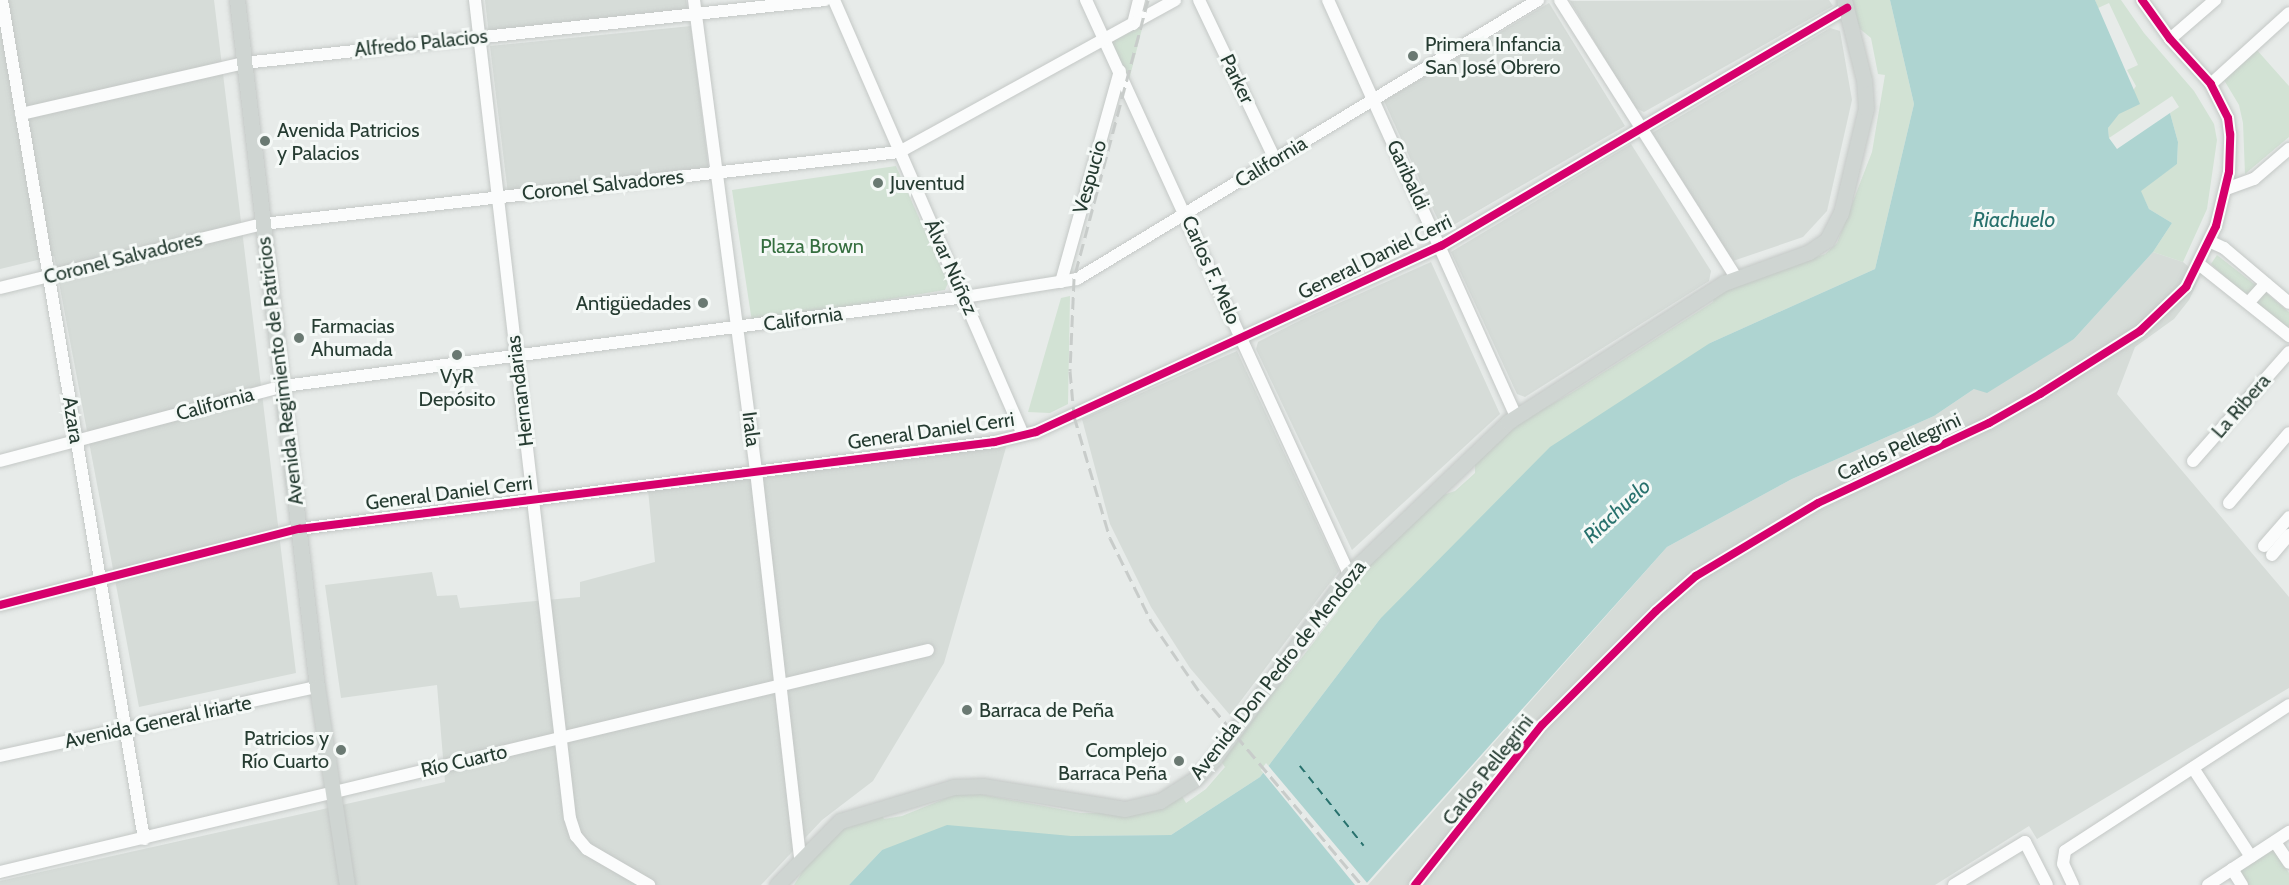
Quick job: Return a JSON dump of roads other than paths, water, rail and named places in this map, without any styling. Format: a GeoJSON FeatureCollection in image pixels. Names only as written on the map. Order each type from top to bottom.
{"type":"FeatureCollection","features":[{"type":"Feature","properties":{"kind":"main road","name":"Avenida Regimiento de Patricios"},"geometry":{"type":"LineString","coordinates":[[237,0],[284,386],[317,687],[347,885]]}},
{"type":"Feature","properties":{"kind":"main road","name":"Avenida Don Pedro de Mendoza"},"geometry":{"type":"LineString","coordinates":[[777,885],[800,859],[849,816],[961,786],[1113,809],[1143,806],[1170,796],[1195,779],[1214,759],[1349,574],[1516,416],[1736,277],[1816,249],[1830,236],[1841,213],[1866,101],[1846,4]]}},
{"type":"Feature","properties":{"kind":"street","name":"Azara"},"geometry":{"type":"LineString","coordinates":[[2,0],[144,839]]}},
{"type":"Feature","properties":{"kind":"street","name":"Hernandarias"},"geometry":{"type":"LineString","coordinates":[[475,0],[569,809],[576,836],[597,855],[649,885]]}},
{"type":"Feature","properties":{"kind":"street","name":"Irala"},"geometry":{"type":"LineString","coordinates":[[694,0],[756,471],[800,859]]}},
{"type":"Feature","properties":{"kind":"street","name":"Alfredo Palacios"},"geometry":{"type":"LineString","coordinates":[[21,114],[244,63],[696,16],[825,0]]}},
{"type":"Feature","properties":{"kind":"street","name":"Álvar Núñez"},"geometry":{"type":"LineString","coordinates":[[834,0],[899,152],[966,297],[1023,435]]}},
{"type":"Feature","properties":{"kind":"street","name":"Carlos F. Melo"},"geometry":{"type":"LineString","coordinates":[[1086,0],[1349,574]]}},
{"type":"Feature","properties":{"kind":"street"},"geometry":{"type":"LineString","coordinates":[[1133,24],[1139,0]]}},
{"type":"Feature","properties":{"kind":"street","name":"Coronel Salvadores"},"geometry":{"type":"LineString","coordinates":[[0,288],[263,224],[899,152],[1175,0]]}},
{"type":"Feature","properties":{"kind":"street","name":"Parker"},"geometry":{"type":"LineString","coordinates":[[1198,0],[1275,159]]}},
{"type":"Feature","properties":{"kind":"street","name":"Garibaldi"},"geometry":{"type":"LineString","coordinates":[[1328,0],[1516,416]]}},
{"type":"Feature","properties":{"kind":"street","name":"California"},"geometry":{"type":"LineString","coordinates":[[0,461],[284,386],[737,328],[1061,282],[1094,272],[1185,214],[1538,0]]}},
{"type":"Feature","properties":{"kind":"street"},"geometry":{"type":"LineString","coordinates":[[1560,0],[1736,277]]}},
{"type":"Feature","properties":{"kind":"street","name":"Carlos Pellegrini"},"geometry":{"type":"LineString","coordinates":[[1415,885],[1542,725],[1656,611],[1696,576],[1818,503],[1989,423],[2040,394],[2140,331],[2176,298],[2200,265],[2211,242],[2226,189],[2230,134],[2225,112],[2211,84],[2170,39],[2142,0]]}},
{"type":"Feature","properties":{"kind":"street"},"geometry":{"type":"LineString","coordinates":[[2170,39],[2215,0]]}},
{"type":"Feature","properties":{"kind":"street","name":"General Daniel Cerri"},"geometry":{"type":"LineString","coordinates":[[0,605],[299,529],[1023,435],[1242,339],[1441,246],[1846,4]]}},
{"type":"Feature","properties":{"kind":"street"},"geometry":{"type":"LineString","coordinates":[[2211,84],[2289,14]]}},
{"type":"Feature","properties":{"kind":"street","name":"Vespucio"},"geometry":{"type":"LineString","coordinates":[[1061,282],[1120,71]]}},
{"type":"Feature","properties":{"kind":"street"},"geometry":{"type":"LineString","coordinates":[[2226,189],[2254,179],[2289,149]]}},
{"type":"Feature","properties":{"kind":"street"},"geometry":{"type":"LineString","coordinates":[[2211,242],[2224,248],[2289,303]]}},
{"type":"Feature","properties":{"kind":"street"},"geometry":{"type":"LineString","coordinates":[[2200,265],[2289,336]]}},
{"type":"Feature","properties":{"kind":"street"},"geometry":{"type":"LineString","coordinates":[[2249,302],[2266,283]]}},
{"type":"Feature","properties":{"kind":"street","name":"La Ribera"},"geometry":{"type":"LineString","coordinates":[[2193,461],[2289,352]]}},
{"type":"Feature","properties":{"kind":"street"},"geometry":{"type":"LineString","coordinates":[[2229,502],[2289,433]]}},
{"type":"Feature","properties":{"kind":"street"},"geometry":{"type":"LineString","coordinates":[[2289,517],[2268,551],[2289,535]]}},
{"type":"Feature","properties":{"kind":"street","name":"Río Cuarto"},"geometry":{"type":"LineString","coordinates":[[0,872],[562,738],[781,683],[928,650]]}},
{"type":"Feature","properties":{"kind":"street","name":"Avenida General Iriarte"},"geometry":{"type":"LineString","coordinates":[[0,756],[317,687]]}},
{"type":"Feature","properties":{"kind":"street"},"geometry":{"type":"LineString","coordinates":[[2073,885],[2062,857],[2289,705]]}},
{"type":"Feature","properties":{"kind":"street"},"geometry":{"type":"LineString","coordinates":[[2193,768],[2251,857]]}},
{"type":"Feature","properties":{"kind":"street"},"geometry":{"type":"LineString","coordinates":[[2208,885],[2289,832]]}},
{"type":"Feature","properties":{"kind":"street"},"geometry":{"type":"LineString","coordinates":[[1954,885],[2025,842],[2047,885]]}},
{"type":"Feature","properties":{"kind":"street"},"geometry":{"type":"LineString","coordinates":[[2275,842],[2289,863]]}},
{"type":"Feature","properties":{"kind":"street"},"geometry":{"type":"LineString","coordinates":[[2232,869],[2242,885]]}},
{"type":"Feature","properties":{"kind":"water","name":"Riachuelo"},"geometry":{"type":"Polygon","coordinates":[[[1890,0],[2095,0],[2140,104],[2119,114],[2108,128],[2109,138],[2117,149],[2170,113],[2178,142],[2177,164],[2141,191],[2149,209],[2172,223],[2153,252],[2074,339],[1987,393],[1974,389],[1934,416],[1792,479],[1667,547],[1365,885],[849,885],[882,850],[947,825],[1071,836],[1171,835],[1260,777],[1380,619],[1550,447],[1710,343],[1875,269],[1914,104],[1890,0]]]}},
{"type":"Feature","properties":{"kind":"railway"},"geometry":{"type":"LineString","coordinates":[[1148,0],[1074,279],[1070,371],[1074,416],[1110,538],[1151,621],[1201,694],[1362,885]]}},
{"type":"Feature","properties":{"kind":"place","name":"Primera Infancia San José Obrero"},"geometry":{"type":"Point","coordinates":[1413,56]}},
{"type":"Feature","properties":{"kind":"place","name":"Avenida Patricios y Palacios"},"geometry":{"type":"Point","coordinates":[265,141]}},
{"type":"Feature","properties":{"kind":"place","name":"Juventud"},"geometry":{"type":"Point","coordinates":[878,183]}},
{"type":"Feature","properties":{"kind":"place","name":"Antigüedades"},"geometry":{"type":"Point","coordinates":[703,303]}},
{"type":"Feature","properties":{"kind":"place","name":"Farmacias Ahumada"},"geometry":{"type":"Point","coordinates":[299,338]}},
{"type":"Feature","properties":{"kind":"place","name":"VyR Depósito"},"geometry":{"type":"Point","coordinates":[457,355]}},
{"type":"Feature","properties":{"kind":"place","name":"Barraca de Peña"},"geometry":{"type":"Point","coordinates":[967,710]}},
{"type":"Feature","properties":{"kind":"place","name":"Patricios y Río Cuarto"},"geometry":{"type":"Point","coordinates":[341,750]}},
{"type":"Feature","properties":{"kind":"place","name":"Complejo Barraca Peña"},"geometry":{"type":"Point","coordinates":[1179,761]}},
{"type":"Feature","properties":{"kind":"park label","name":"Plaza Brown"},"geometry":{"type":"Point","coordinates":[812,246]}}]}
